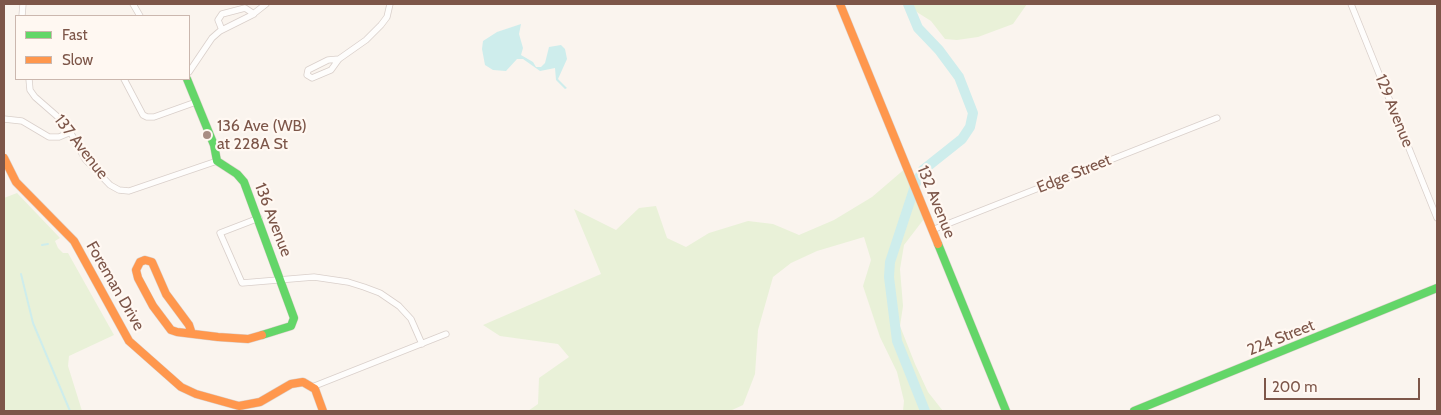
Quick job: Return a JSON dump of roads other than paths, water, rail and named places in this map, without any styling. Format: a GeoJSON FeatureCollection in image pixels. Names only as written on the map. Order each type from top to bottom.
{"type":"FeatureCollection","features":[{"type":"Feature","properties":{"kind":"street"},"geometry":{"type":"LineString","coordinates":[[190,71],[212,38],[222,30],[254,14],[266,4]]}},
{"type":"Feature","properties":{"kind":"street"},"geometry":{"type":"LineString","coordinates":[[339,59],[328,60],[308,70],[307,76],[312,78],[331,70],[339,59],[366,40],[381,26],[390,4]]}},
{"type":"Feature","properties":{"kind":"street","name":"132 Avenue"},"geometry":{"type":"LineString","coordinates":[[840,4],[1006,411]]}},
{"type":"Feature","properties":{"kind":"street","name":"129 Avenue"},"geometry":{"type":"LineString","coordinates":[[1351,4],[1437,218]]}},
{"type":"Feature","properties":{"kind":"street"},"geometry":{"type":"LineString","coordinates":[[222,30],[218,20],[222,14],[245,8],[254,14]]}},
{"type":"Feature","properties":{"kind":"street","name":"137 Avenue"},"geometry":{"type":"LineString","coordinates":[[29,80],[30,90],[35,97],[58,116],[71,132],[85,158],[110,185],[119,190],[129,191],[217,161]]}},
{"type":"Feature","properties":{"kind":"street"},"geometry":{"type":"LineString","coordinates":[[125,80],[143,115],[154,118],[196,102]]}},
{"type":"Feature","properties":{"kind":"street"},"geometry":{"type":"LineString","coordinates":[[187,80],[214,145],[217,161]]}},
{"type":"Feature","properties":{"kind":"street","name":"Edge Street"},"geometry":{"type":"LineString","coordinates":[[932,230],[1216,118]]}},
{"type":"Feature","properties":{"kind":"street"},"geometry":{"type":"LineString","coordinates":[[4,119],[22,121],[49,136],[59,137],[71,132]]}},
{"type":"Feature","properties":{"kind":"street","name":"Foreman Drive"},"geometry":{"type":"LineString","coordinates":[[4,158],[16,182],[74,241],[129,341],[181,387],[196,394],[239,406],[260,402],[294,383],[303,382],[312,387],[446,334]]}},
{"type":"Feature","properties":{"kind":"street","name":"136 Avenue"},"geometry":{"type":"LineString","coordinates":[[192,334],[248,339],[291,326],[294,321],[294,315],[280,281],[259,218],[241,177],[217,161]]}},
{"type":"Feature","properties":{"kind":"street"},"geometry":{"type":"LineString","coordinates":[[259,218],[220,233],[242,283],[280,281],[299,277],[332,279],[380,293],[406,312],[422,344]]}},
{"type":"Feature","properties":{"kind":"street"},"geometry":{"type":"LineString","coordinates":[[149,260],[152,262],[166,294],[188,325],[192,334],[171,330],[153,306],[138,278],[136,270],[140,262],[149,260]]}},
{"type":"Feature","properties":{"kind":"street","name":"224 Street"},"geometry":{"type":"LineString","coordinates":[[1134,411],[1437,288]]}},
{"type":"Feature","properties":{"kind":"street"},"geometry":{"type":"LineString","coordinates":[[312,387],[324,411]]}},
{"type":"Feature","properties":{"kind":"water"},"geometry":{"type":"Polygon","coordinates":[[[521,24],[519,34],[523,48],[521,55],[533,62],[536,67],[541,67],[545,63],[549,47],[561,45],[565,49],[567,59],[558,79],[567,88],[565,89],[556,80],[555,68],[540,71],[523,59],[517,59],[506,71],[493,70],[485,65],[482,49],[483,41],[497,32],[521,24]]]}},
{"type":"Feature","properties":{"kind":"waterway"},"geometry":{"type":"LineString","coordinates":[[908,4],[918,28],[939,50],[959,77],[973,113],[970,127],[962,139],[923,170],[916,183],[890,262],[889,277],[897,341],[925,411]]}},
{"type":"Feature","properties":{"kind":"waterway"},"geometry":{"type":"LineString","coordinates":[[42,245],[48,244]]}},
{"type":"Feature","properties":{"kind":"waterway"},"geometry":{"type":"LineString","coordinates":[[21,274],[33,323],[70,411]]}},
{"type":"Feature","properties":{"kind":"place","name":"136 Ave (WB) at 228A St"},"geometry":{"type":"Point","coordinates":[207,135]}}]}
